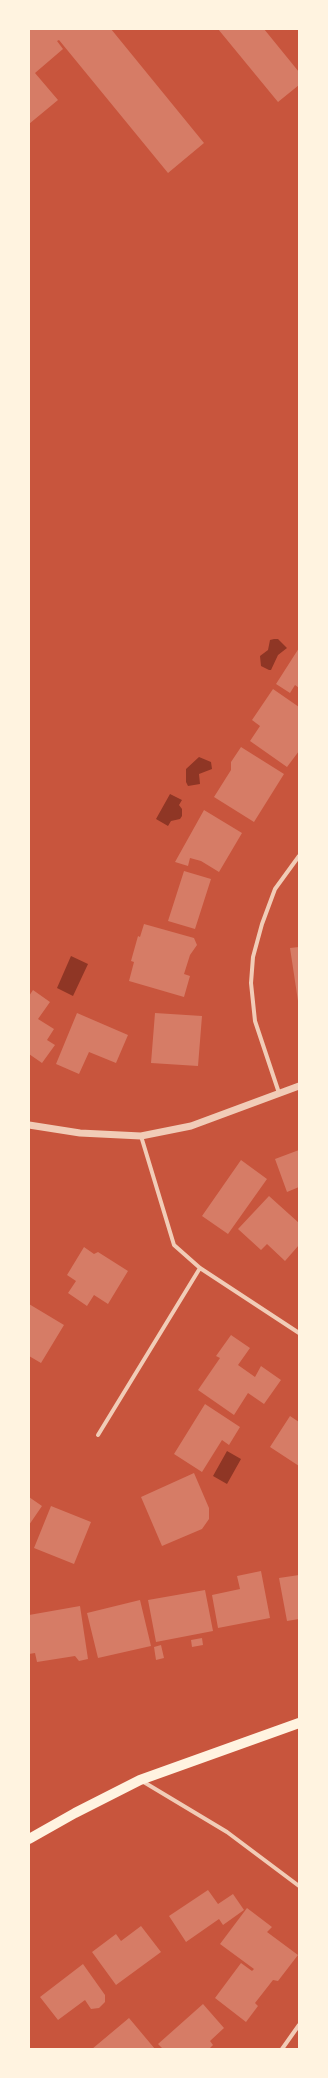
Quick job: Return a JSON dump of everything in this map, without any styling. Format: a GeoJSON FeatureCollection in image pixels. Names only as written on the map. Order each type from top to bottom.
{"type":"FeatureCollection","features":[{"type":"Feature","properties":{"kind":"main road"},"geometry":{"type":"LineString","coordinates":[[29,1839],[75,1813],[140,1780],[299,1723]]}},
{"type":"Feature","properties":{"kind":"street"},"geometry":{"type":"LineString","coordinates":[[279,1093],[255,1021],[250,984],[257,944],[275,889],[299,856]]}},
{"type":"Feature","properties":{"kind":"street"},"geometry":{"type":"LineString","coordinates":[[29,1125],[80,1133],[141,1136],[191,1126],[299,1086]]}},
{"type":"Feature","properties":{"kind":"street"},"geometry":{"type":"LineString","coordinates":[[141,1136],[174,1245],[200,1268],[299,1333]]}},
{"type":"Feature","properties":{"kind":"street"},"geometry":{"type":"LineString","coordinates":[[98,1435],[200,1268]]}},
{"type":"Feature","properties":{"kind":"street"},"geometry":{"type":"LineString","coordinates":[[140,1780],[227,1832],[299,1886]]}},
{"type":"Feature","properties":{"kind":"street"},"geometry":{"type":"LineString","coordinates":[[282,2049],[299,2025]]}},
{"type":"Feature","properties":{"kind":"shaded area"},"geometry":{"type":"Polygon","coordinates":[[[278,639],[287,648],[278,655],[271,670],[269,670],[261,666],[260,656],[268,650],[270,640],[278,639]]]}},
{"type":"Feature","properties":{"kind":"shaded area"},"geometry":{"type":"Polygon","coordinates":[[[199,757],[211,762],[212,769],[199,774],[200,784],[188,786],[186,782],[186,769],[199,757]]]}},
{"type":"Feature","properties":{"kind":"shaded area"},"geometry":{"type":"Polygon","coordinates":[[[170,794],[182,800],[179,805],[182,809],[182,816],[180,819],[171,821],[168,826],[156,819],[170,794]]]}},
{"type":"Feature","properties":{"kind":"shaded area"},"geometry":{"type":"Polygon","coordinates":[[[71,956],[88,964],[73,996],[57,988],[71,956]]]}},
{"type":"Feature","properties":{"kind":"shaded area"},"geometry":{"type":"Polygon","coordinates":[[[227,1451],[241,1459],[227,1484],[213,1476],[227,1451]]]}},
{"type":"Feature","properties":{"kind":"building"},"geometry":{"type":"Polygon","coordinates":[[[29,29],[111,29],[204,143],[168,173],[59,40],[57,41],[63,49],[35,73],[58,100],[29,124],[29,29]]]}},
{"type":"Feature","properties":{"kind":"building"},"geometry":{"type":"Polygon","coordinates":[[[218,29],[264,29],[299,72],[299,85],[278,102],[218,29]]]}},
{"type":"Feature","properties":{"kind":"building"},"geometry":{"type":"Polygon","coordinates":[[[299,648],[299,688],[295,685],[290,693],[276,684],[299,648]]]}},
{"type":"Feature","properties":{"kind":"building"},"geometry":{"type":"Polygon","coordinates":[[[273,689],[299,707],[299,751],[287,767],[250,741],[260,726],[252,720],[273,689]]]}},
{"type":"Feature","properties":{"kind":"building"},"geometry":{"type":"Polygon","coordinates":[[[241,747],[284,774],[254,822],[214,797],[231,770],[231,762],[241,747]]]}},
{"type":"Feature","properties":{"kind":"building"},"geometry":{"type":"Polygon","coordinates":[[[204,810],[242,833],[219,872],[201,861],[190,858],[188,866],[175,862],[204,810]]]}},
{"type":"Feature","properties":{"kind":"building"},"geometry":{"type":"Polygon","coordinates":[[[184,871],[211,879],[195,929],[168,921],[184,871]]]}},
{"type":"Feature","properties":{"kind":"building"},"geometry":{"type":"Polygon","coordinates":[[[144,924],[194,938],[197,945],[190,955],[184,974],[190,976],[184,997],[129,981],[134,962],[131,961],[138,936],[140,937],[144,924]]]}},
{"type":"Feature","properties":{"kind":"building"},"geometry":{"type":"Polygon","coordinates":[[[299,947],[299,1001],[298,1001],[290,948],[299,947]]]}},
{"type":"Feature","properties":{"kind":"building"},"geometry":{"type":"Polygon","coordinates":[[[33,990],[50,1002],[38,1019],[54,1029],[47,1040],[55,1045],[42,1063],[29,1054],[29,996],[33,990]]]}},
{"type":"Feature","properties":{"kind":"building"},"geometry":{"type":"Polygon","coordinates":[[[77,1013],[128,1035],[116,1063],[89,1052],[79,1074],[56,1064],[77,1013]]]}},
{"type":"Feature","properties":{"kind":"building"},"geometry":{"type":"Polygon","coordinates":[[[155,1013],[202,1016],[198,1066],[151,1063],[155,1013]]]}},
{"type":"Feature","properties":{"kind":"building"},"geometry":{"type":"Polygon","coordinates":[[[299,1150],[299,1187],[287,1192],[275,1159],[299,1150]]]}},
{"type":"Feature","properties":{"kind":"building"},"geometry":{"type":"Polygon","coordinates":[[[241,1160],[267,1179],[228,1234],[202,1216],[241,1160]]]}},
{"type":"Feature","properties":{"kind":"building"},"geometry":{"type":"Polygon","coordinates":[[[269,1196],[299,1223],[299,1245],[285,1261],[267,1244],[261,1250],[238,1229],[269,1196]]]}},
{"type":"Feature","properties":{"kind":"building"},"geometry":{"type":"Polygon","coordinates":[[[84,1247],[94,1254],[98,1252],[128,1271],[108,1304],[94,1295],[87,1306],[68,1293],[76,1281],[67,1275],[84,1247]]]}},
{"type":"Feature","properties":{"kind":"building"},"geometry":{"type":"Polygon","coordinates":[[[29,1304],[64,1325],[41,1363],[29,1356],[29,1304]]]}},
{"type":"Feature","properties":{"kind":"building"},"geometry":{"type":"Polygon","coordinates":[[[231,1335],[250,1348],[238,1365],[255,1377],[261,1366],[281,1380],[264,1404],[248,1393],[234,1415],[198,1390],[220,1358],[216,1356],[231,1335]]]}},
{"type":"Feature","properties":{"kind":"building"},"geometry":{"type":"Polygon","coordinates":[[[205,1404],[240,1427],[229,1445],[222,1440],[202,1472],[174,1454],[205,1404]]]}},
{"type":"Feature","properties":{"kind":"building"},"geometry":{"type":"Polygon","coordinates":[[[290,1416],[299,1422],[299,1466],[270,1447],[290,1416]]]}},
{"type":"Feature","properties":{"kind":"building"},"geometry":{"type":"Polygon","coordinates":[[[194,1473],[209,1508],[209,1519],[202,1529],[162,1546],[141,1497],[194,1473]]]}},
{"type":"Feature","properties":{"kind":"building"},"geometry":{"type":"Polygon","coordinates":[[[29,1497],[42,1506],[29,1525],[29,1497]]]}},
{"type":"Feature","properties":{"kind":"building"},"geometry":{"type":"Polygon","coordinates":[[[51,1506],[91,1522],[74,1564],[34,1548],[51,1506]]]}},
{"type":"Feature","properties":{"kind":"building"},"geometry":{"type":"Polygon","coordinates":[[[261,1571],[270,1618],[218,1628],[212,1595],[240,1589],[237,1576],[261,1571]]]}},
{"type":"Feature","properties":{"kind":"building"},"geometry":{"type":"Polygon","coordinates":[[[299,1575],[299,1619],[287,1621],[279,1578],[299,1575]]]}},
{"type":"Feature","properties":{"kind":"building"},"geometry":{"type":"Polygon","coordinates":[[[205,1590],[213,1631],[156,1642],[148,1600],[205,1590]]]}},
{"type":"Feature","properties":{"kind":"building"},"geometry":{"type":"Polygon","coordinates":[[[140,1600],[151,1646],[98,1658],[87,1613],[140,1600]]]}},
{"type":"Feature","properties":{"kind":"building"},"geometry":{"type":"Polygon","coordinates":[[[80,1606],[88,1659],[79,1661],[75,1656],[37,1662],[35,1653],[29,1654],[29,1615],[80,1606]]]}},
{"type":"Feature","properties":{"kind":"building"},"geometry":{"type":"Polygon","coordinates":[[[202,1638],[203,1645],[192,1647],[191,1640],[202,1638]]]}},
{"type":"Feature","properties":{"kind":"building"},"geometry":{"type":"Polygon","coordinates":[[[161,1645],[164,1658],[156,1660],[154,1647],[161,1645]]]}},
{"type":"Feature","properties":{"kind":"building"},"geometry":{"type":"Polygon","coordinates":[[[208,1890],[218,1904],[233,1894],[244,1910],[223,1925],[219,1919],[186,1942],[169,1916],[208,1890]]]}},
{"type":"Feature","properties":{"kind":"building"},"geometry":{"type":"Polygon","coordinates":[[[247,1908],[272,1927],[267,1932],[298,1955],[278,1981],[273,1980],[255,2003],[258,2006],[246,2022],[215,1998],[241,1963],[252,1971],[254,1969],[220,1944],[247,1908]]]}},
{"type":"Feature","properties":{"kind":"building"},"geometry":{"type":"Polygon","coordinates":[[[141,1926],[161,1952],[116,1985],[92,1952],[116,1934],[121,1941],[141,1926]]]}},
{"type":"Feature","properties":{"kind":"building"},"geometry":{"type":"Polygon","coordinates":[[[83,1964],[105,1995],[105,2002],[99,2008],[91,2009],[85,2000],[58,2020],[40,1997],[83,1964]]]}},
{"type":"Feature","properties":{"kind":"building"},"geometry":{"type":"Polygon","coordinates":[[[203,2004],[224,2028],[210,2041],[213,2045],[209,2049],[163,2049],[158,2044],[203,2004]]]}},
{"type":"Feature","properties":{"kind":"building"},"geometry":{"type":"Polygon","coordinates":[[[129,2018],[155,2049],[92,2049],[129,2018]]]}}]}
